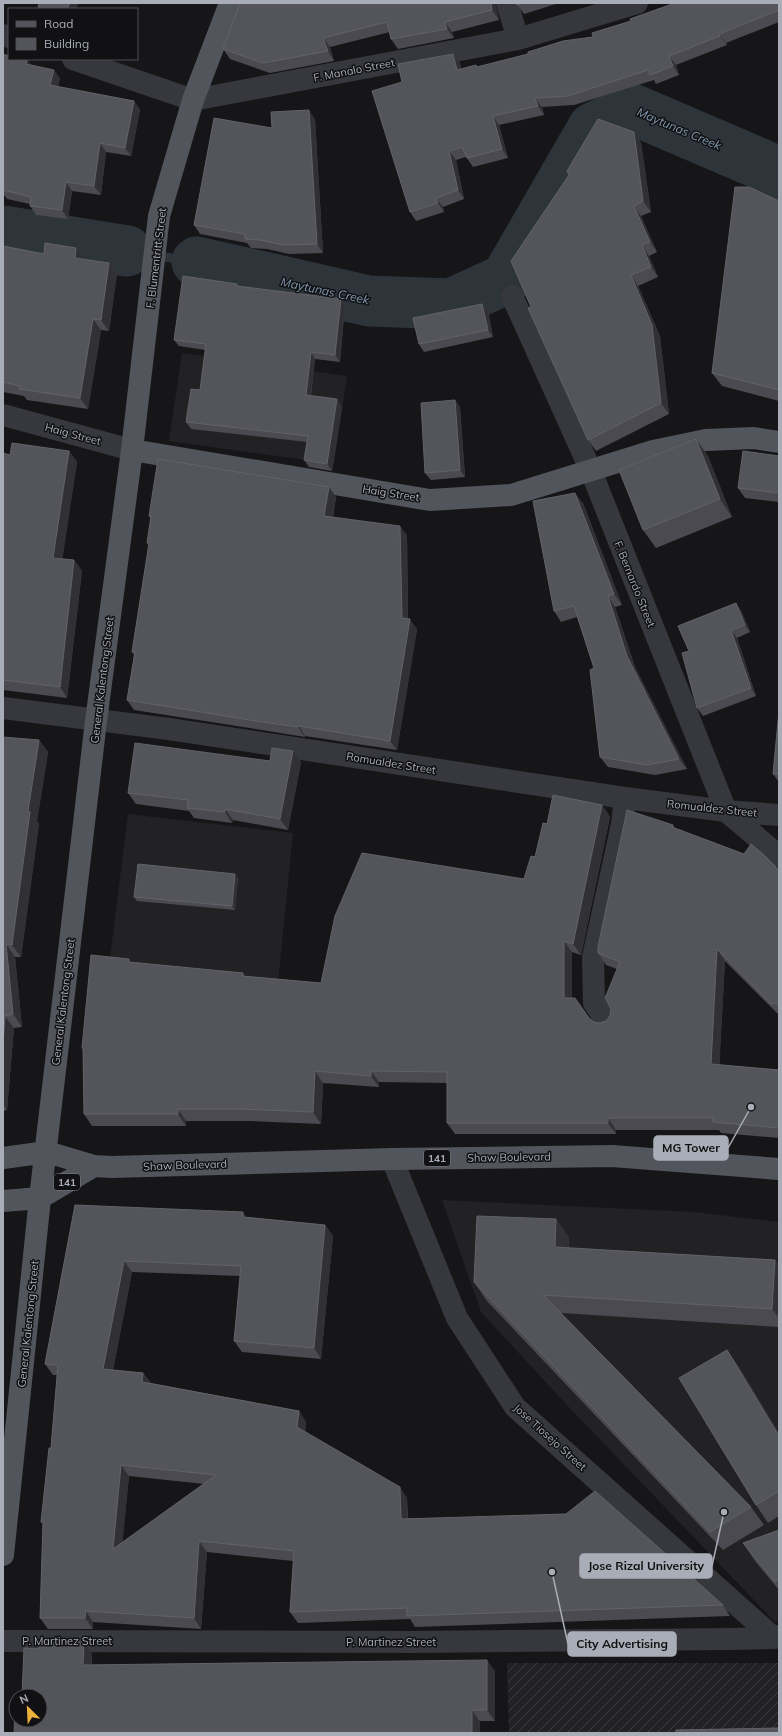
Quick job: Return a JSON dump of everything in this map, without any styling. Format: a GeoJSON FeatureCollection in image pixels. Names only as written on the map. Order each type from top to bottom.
{"type":"FeatureCollection","features":[{"type":"Feature","properties":{"kind":"main road","name":"F. Blumentritt Street"},"geometry":{"type":"LineString","coordinates":[[132,450],[159,216],[193,100],[230,3]]}},
{"type":"Feature","properties":{"kind":"main road","name":"Haig Street"},"geometry":{"type":"LineString","coordinates":[[132,450],[430,500],[512,495],[653,451],[706,440],[754,438],[779,442]]}},
{"type":"Feature","properties":{"kind":"main road","name":"General Kalentong Street"},"geometry":{"type":"LineString","coordinates":[[3,1555],[40,1198],[47,1152],[96,721],[132,450]]}},
{"type":"Feature","properties":{"kind":"main road","name":"Shaw Boulevard"},"geometry":{"type":"LineString","coordinates":[[3,1158],[47,1152],[94,1166],[112,1167],[392,1159],[612,1156],[779,1169]]}},
{"type":"Feature","properties":{"kind":"main road","name":"141"},"geometry":{"type":"LineString","coordinates":[[3,1201],[40,1198],[94,1166]]}},
{"type":"Feature","properties":{"kind":"street"},"geometry":{"type":"LineString","coordinates":[[507,3],[518,39]]}},
{"type":"Feature","properties":{"kind":"street","name":"F. Manalo Street"},"geometry":{"type":"LineString","coordinates":[[76,60],[193,100],[518,39],[637,3]]}},
{"type":"Feature","properties":{"kind":"street","name":"F. Bernardo Street"},"geometry":{"type":"LineString","coordinates":[[512,296],[591,471],[625,561],[726,811],[779,856]]}},
{"type":"Feature","properties":{"kind":"street","name":"Haig Street"},"geometry":{"type":"LineString","coordinates":[[3,415],[132,450]]}},
{"type":"Feature","properties":{"kind":"street","name":"Romualdez Street"},"geometry":{"type":"LineString","coordinates":[[3,708],[96,721],[169,729],[625,798],[726,811],[779,815]]}},
{"type":"Feature","properties":{"kind":"street"},"geometry":{"type":"LineString","coordinates":[[607,1022],[594,1003],[593,957],[622,824],[625,798]]}},
{"type":"Feature","properties":{"kind":"street","name":"Jose Tiosejo Street"},"geometry":{"type":"LineString","coordinates":[[392,1159],[457,1318],[515,1407],[777,1637]]}},
{"type":"Feature","properties":{"kind":"street","name":"P. Martinez Street"},"geometry":{"type":"LineString","coordinates":[[3,1641],[414,1642],[777,1637]]}},
{"type":"Feature","properties":{"kind":"shaded area"},"geometry":{"type":"Polygon","coordinates":[[[182,353],[347,376],[334,464],[169,441],[182,353]]]}},
{"type":"Feature","properties":{"kind":"shaded area"},"geometry":{"type":"Polygon","coordinates":[[[128,814],[293,833],[278,983],[109,966],[128,814]]]}},
{"type":"Feature","properties":{"kind":"shaded area"},"geometry":{"type":"Polygon","coordinates":[[[442,1200],[694,1212],[779,1222],[779,1621],[775,1622],[565,1403],[481,1312],[442,1200]]]}},
{"type":"Feature","properties":{"kind":"shaded area"},"geometry":{"type":"Polygon","coordinates":[[[507,1663],[779,1663],[779,1733],[509,1733],[507,1663]]]}},
{"type":"Feature","properties":{"kind":"building"},"geometry":{"type":"Polygon","coordinates":[[[39,3],[70,3],[68,8],[38,7],[39,3]]]}},
{"type":"Feature","properties":{"kind":"building"},"geometry":{"type":"Polygon","coordinates":[[[240,3],[491,3],[492,10],[445,22],[447,29],[391,39],[387,22],[323,38],[328,51],[263,63],[223,49],[240,3]]]}},
{"type":"Feature","properties":{"kind":"building"},"geometry":{"type":"Polygon","coordinates":[[[675,3],[779,3],[779,10],[719,34],[720,36],[669,56],[673,66],[650,75],[648,70],[568,96],[535,98],[538,106],[493,116],[502,149],[467,158],[462,147],[449,151],[458,190],[436,198],[438,203],[410,212],[372,91],[402,82],[398,64],[453,54],[457,70],[476,65],[477,67],[528,54],[528,52],[563,41],[593,37],[592,33],[631,21],[630,19],[675,3]]]}},
{"type":"Feature","properties":{"kind":"building"},"geometry":{"type":"Polygon","coordinates":[[[3,54],[8,56],[8,60],[27,60],[26,64],[54,70],[50,85],[134,101],[125,148],[100,143],[94,186],[66,182],[62,210],[30,206],[31,197],[3,190],[3,54]]]}},
{"type":"Feature","properties":{"kind":"building"},"geometry":{"type":"Polygon","coordinates":[[[309,110],[317,244],[283,245],[260,240],[245,239],[245,234],[194,225],[214,118],[272,128],[271,112],[309,110]]]}},
{"type":"Feature","properties":{"kind":"building"},"geometry":{"type":"Polygon","coordinates":[[[598,119],[634,132],[643,201],[634,206],[650,242],[642,245],[651,267],[631,275],[652,325],[661,403],[588,440],[528,308],[531,307],[511,261],[569,175],[567,171],[598,119]]]}},
{"type":"Feature","properties":{"kind":"building"},"geometry":{"type":"Polygon","coordinates":[[[735,187],[749,187],[779,201],[779,390],[712,373],[735,187]]]}},
{"type":"Feature","properties":{"kind":"building"},"geometry":{"type":"Polygon","coordinates":[[[45,243],[76,248],[75,258],[109,263],[101,320],[93,319],[80,398],[19,389],[20,386],[3,382],[3,246],[44,254],[45,243]]]}},
{"type":"Feature","properties":{"kind":"building"},"geometry":{"type":"Polygon","coordinates":[[[183,276],[237,284],[237,286],[341,299],[335,355],[311,352],[306,395],[337,399],[327,464],[304,460],[308,436],[186,422],[191,389],[200,390],[206,344],[174,340],[183,276]]]}},
{"type":"Feature","properties":{"kind":"building"},"geometry":{"type":"Polygon","coordinates":[[[482,304],[488,330],[419,344],[413,318],[482,304]]]}},
{"type":"Feature","properties":{"kind":"building"},"geometry":{"type":"Polygon","coordinates":[[[455,400],[460,470],[425,473],[421,403],[455,400]]]}},
{"type":"Feature","properties":{"kind":"building"},"geometry":{"type":"Polygon","coordinates":[[[696,439],[720,499],[643,530],[619,470],[696,439]]]}},
{"type":"Feature","properties":{"kind":"building"},"geometry":{"type":"Polygon","coordinates":[[[12,443],[69,451],[53,558],[74,560],[60,687],[3,680],[3,453],[10,455],[12,443]]]}},
{"type":"Feature","properties":{"kind":"building"},"geometry":{"type":"Polygon","coordinates":[[[743,451],[779,456],[779,493],[738,488],[743,451]]]}},
{"type":"Feature","properties":{"kind":"building"},"geometry":{"type":"Polygon","coordinates":[[[158,459],[329,487],[324,516],[400,526],[402,618],[410,619],[390,741],[127,700],[135,652],[132,652],[149,543],[147,543],[151,516],[149,516],[158,459]]]}},
{"type":"Feature","properties":{"kind":"building"},"geometry":{"type":"Polygon","coordinates":[[[575,493],[614,594],[608,596],[627,656],[679,759],[647,765],[600,757],[590,670],[594,668],[574,606],[554,611],[533,501],[575,493]]]}},
{"type":"Feature","properties":{"kind":"building"},"geometry":{"type":"Polygon","coordinates":[[[736,603],[745,625],[731,630],[751,688],[697,708],[682,653],[689,651],[678,626],[736,603]]]}},
{"type":"Feature","properties":{"kind":"building"},"geometry":{"type":"Polygon","coordinates":[[[779,711],[779,774],[773,774],[779,711]]]}},
{"type":"Feature","properties":{"kind":"building"},"geometry":{"type":"Polygon","coordinates":[[[3,737],[39,740],[28,811],[30,812],[12,945],[6,944],[13,1014],[5,1016],[3,1044],[3,737]]]}},
{"type":"Feature","properties":{"kind":"building"},"geometry":{"type":"Polygon","coordinates":[[[135,743],[270,761],[272,748],[293,751],[280,819],[225,809],[225,812],[187,808],[188,800],[128,793],[135,743]]]}},
{"type":"Feature","properties":{"kind":"building"},"geometry":{"type":"Polygon","coordinates":[[[553,795],[602,805],[573,944],[564,941],[564,998],[575,998],[589,1018],[594,1022],[600,1023],[606,1021],[610,1016],[611,1009],[605,998],[620,962],[598,953],[598,947],[627,810],[673,825],[672,827],[744,854],[751,844],[779,870],[779,1004],[770,1003],[717,949],[711,1064],[779,1070],[779,1128],[713,1122],[713,1118],[608,1118],[608,1123],[447,1123],[447,1072],[371,1071],[371,1076],[315,1071],[313,1112],[239,1109],[178,1109],[178,1114],[84,1114],[82,1048],[91,955],[129,959],[129,962],[243,973],[242,976],[321,983],[335,916],[362,853],[524,879],[531,856],[535,857],[543,823],[547,824],[553,795]]]}},
{"type":"Feature","properties":{"kind":"building"},"geometry":{"type":"Polygon","coordinates":[[[138,864],[235,874],[232,906],[134,897],[138,864]]]}},
{"type":"Feature","properties":{"kind":"building"},"geometry":{"type":"Polygon","coordinates":[[[75,1205],[243,1212],[243,1217],[325,1225],[314,1348],[234,1341],[241,1266],[124,1261],[103,1369],[143,1373],[142,1382],[299,1411],[297,1427],[400,1487],[401,1519],[566,1514],[595,1491],[723,1605],[407,1616],[407,1608],[290,1612],[294,1551],[199,1541],[194,1618],[86,1611],[85,1618],[40,1618],[43,1522],[41,1522],[49,1448],[51,1448],[58,1365],[45,1364],[75,1205]],[[121,1465],[113,1549],[216,1475],[121,1465]]]}},
{"type":"Feature","properties":{"kind":"building"},"geometry":{"type":"Polygon","coordinates":[[[477,1216],[556,1219],[555,1247],[775,1260],[772,1309],[543,1295],[751,1507],[710,1532],[474,1282],[477,1216]]]}},
{"type":"Feature","properties":{"kind":"building"},"geometry":{"type":"Polygon","coordinates":[[[727,1350],[779,1436],[779,1491],[756,1505],[679,1378],[727,1350]]]}},
{"type":"Feature","properties":{"kind":"building"},"geometry":{"type":"Polygon","coordinates":[[[779,1530],[779,1579],[775,1582],[743,1543],[779,1530]]]}},
{"type":"Feature","properties":{"kind":"building"},"geometry":{"type":"Polygon","coordinates":[[[39,1642],[84,1642],[83,1665],[487,1660],[487,1710],[472,1710],[472,1733],[14,1733],[14,1728],[48,1728],[48,1688],[22,1688],[24,1648],[39,1649],[39,1642]]]}},
{"type":"Feature","properties":{"kind":"building"},"geometry":{"type":"Polygon","coordinates":[[[779,1728],[779,1733],[676,1733],[676,1730],[779,1728]]]}},
{"type":"Feature","properties":{"kind":"waterway","name":"Maytunas Creek"},"geometry":{"type":"LineString","coordinates":[[197,262],[369,301],[451,304],[506,279],[593,128],[632,109],[765,166],[779,177]]}},
{"type":"Feature","properties":{"kind":"waterway","name":"Maytunas Creek"},"geometry":{"type":"LineString","coordinates":[[3,231],[127,251]]}},
{"type":"Feature","properties":{"kind":"waterway","name":"Maytunas Creek"},"geometry":{"type":"LineString","coordinates":[[127,251],[197,262]]}},
{"type":"Feature","properties":{"kind":"place","name":"MG Tower"},"geometry":{"type":"Point","coordinates":[751,1107]}},
{"type":"Feature","properties":{"kind":"place","name":"Jose Rizal University"},"geometry":{"type":"Point","coordinates":[724,1512]}},
{"type":"Feature","properties":{"kind":"place","name":"City Advertising"},"geometry":{"type":"Point","coordinates":[552,1572]}}]}
